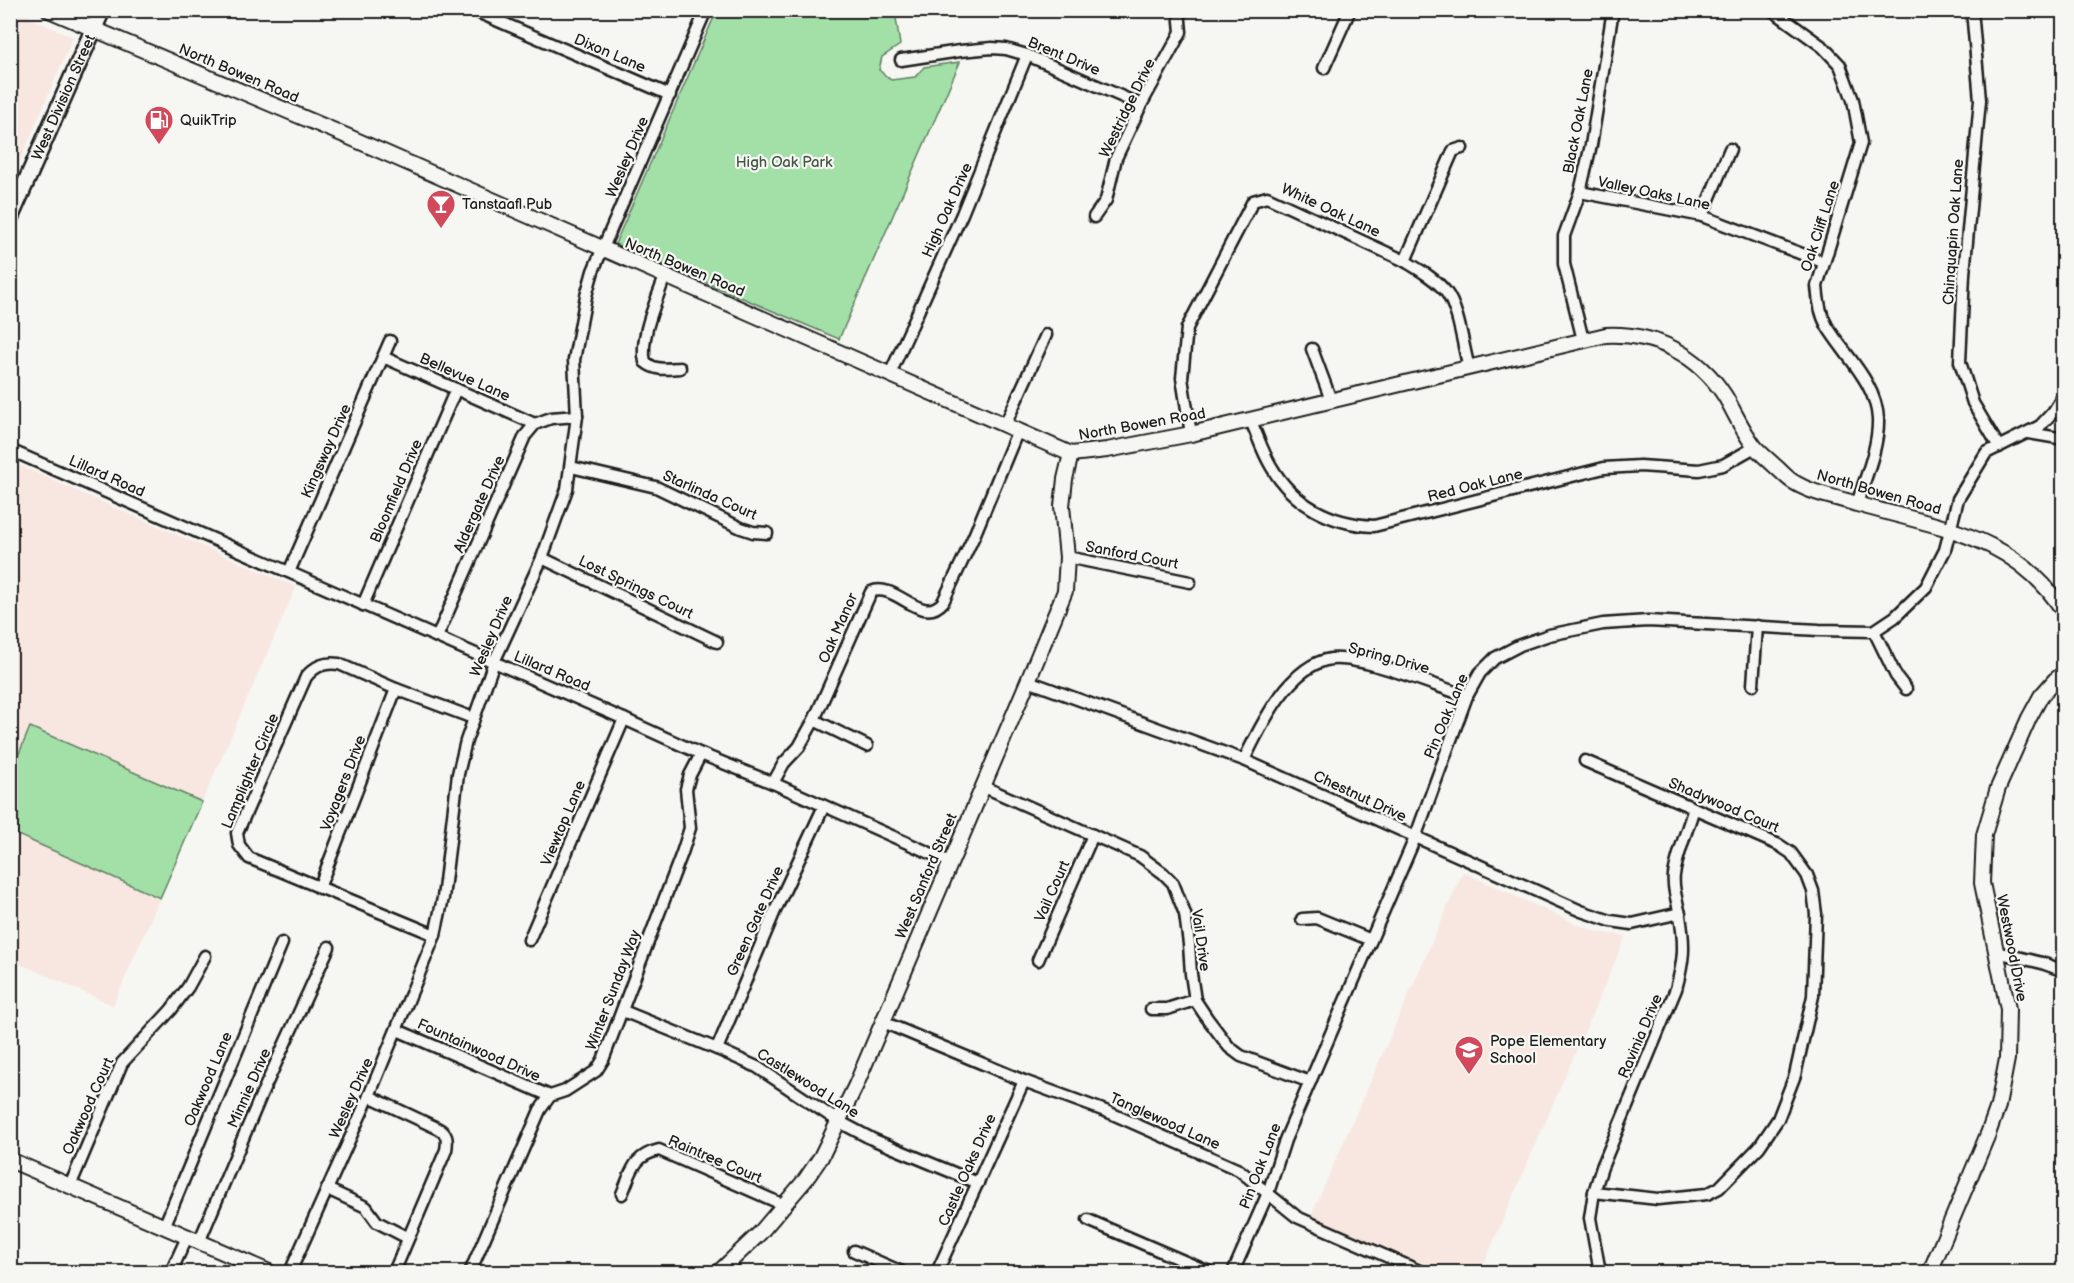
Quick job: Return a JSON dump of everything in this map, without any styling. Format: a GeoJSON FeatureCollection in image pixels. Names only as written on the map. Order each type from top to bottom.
{"type":"FeatureCollection","features":[{"type":"Feature","properties":{"kind":"main road","name":"West Division Street"},"geometry":{"type":"LineString","coordinates":[[10,218],[102,10]]}},
{"type":"Feature","properties":{"kind":"street","name":"North Bowen Road"},"geometry":{"type":"LineString","coordinates":[[49,10],[341,133],[1071,454],[1107,450],[1191,434],[1606,335],[1626,334],[1648,338],[1692,359],[1708,374],[1755,447],[1790,480],[1806,488],[1857,504],[1951,530],[1995,548],[2028,570],[2050,591],[2064,612]]}},
{"type":"Feature","properties":{"kind":"street","name":"Dixon Lane"},"geometry":{"type":"LineString","coordinates":[[473,10],[670,95]]}},
{"type":"Feature","properties":{"kind":"street","name":"Wesley Drive"},"geometry":{"type":"LineString","coordinates":[[290,1272],[369,1096],[435,935],[443,898],[459,774],[473,718],[494,662],[542,558],[567,489],[577,416],[574,360],[586,296],[603,249],[706,10]]}},
{"type":"Feature","properties":{"kind":"street","name":"Westridge Drive"},"geometry":{"type":"LineString","coordinates":[[1094,217],[1106,200],[1116,158],[1141,105],[1181,32],[1179,10]]}},
{"type":"Feature","properties":{"kind":"street"},"geometry":{"type":"LineString","coordinates":[[1324,68],[1350,10]]}},
{"type":"Feature","properties":{"kind":"street","name":"Black Oak Lane"},"geometry":{"type":"LineString","coordinates":[[1583,340],[1564,264],[1564,236],[1580,192],[1592,145],[1613,10]]}},
{"type":"Feature","properties":{"kind":"street","name":"Oak Cliff Lane"},"geometry":{"type":"LineString","coordinates":[[1772,10],[1823,47],[1840,65],[1853,100],[1861,143],[1817,286],[1818,302],[1826,325],[1869,386],[1875,399],[1878,420],[1876,443],[1857,504]]}},
{"type":"Feature","properties":{"kind":"street","name":"Chinquapin Oak Lane"},"geometry":{"type":"LineString","coordinates":[[1972,10],[1980,100],[1964,274],[1960,362],[1973,403],[1999,447]]}},
{"type":"Feature","properties":{"kind":"street","name":"Brent Drive"},"geometry":{"type":"LineString","coordinates":[[901,60],[992,48],[1006,49],[1027,55],[1141,105]]}},
{"type":"Feature","properties":{"kind":"street","name":"High Oak Drive"},"geometry":{"type":"LineString","coordinates":[[890,374],[962,214],[1027,55]]}},
{"type":"Feature","properties":{"kind":"street"},"geometry":{"type":"LineString","coordinates":[[1405,261],[1453,151],[1462,148]]}},
{"type":"Feature","properties":{"kind":"street"},"geometry":{"type":"LineString","coordinates":[[1702,216],[1730,149]]}},
{"type":"Feature","properties":{"kind":"street","name":"Valley Oaks Lane"},"geometry":{"type":"LineString","coordinates":[[1580,192],[1702,216],[1823,262]]}},
{"type":"Feature","properties":{"kind":"street","name":"White Oak Lane"},"geometry":{"type":"LineString","coordinates":[[1191,434],[1182,378],[1186,328],[1253,201],[1267,197],[1405,261],[1423,272],[1446,292],[1454,311],[1469,368]]}},
{"type":"Feature","properties":{"kind":"street"},"geometry":{"type":"LineString","coordinates":[[665,276],[649,323],[643,356],[651,368],[680,368]]}},
{"type":"Feature","properties":{"kind":"street"},"geometry":{"type":"LineString","coordinates":[[1012,427],[1046,335]]}},
{"type":"Feature","properties":{"kind":"street","name":"Kingsway Drive"},"geometry":{"type":"LineString","coordinates":[[289,572],[390,341]]}},
{"type":"Feature","properties":{"kind":"street"},"geometry":{"type":"LineString","coordinates":[[1312,349],[1331,400]]}},
{"type":"Feature","properties":{"kind":"street","name":"Bellevue Lane"},"geometry":{"type":"LineString","coordinates":[[383,357],[535,424]]}},
{"type":"Feature","properties":{"kind":"street","name":"Bloomfield Drive"},"geometry":{"type":"LineString","coordinates":[[363,605],[456,389]]}},
{"type":"Feature","properties":{"kind":"street"},"geometry":{"type":"LineString","coordinates":[[1906,689],[1896,676],[1874,631],[1895,617],[1926,587],[1945,550],[1958,499],[1986,453],[2040,426],[2064,395]]}},
{"type":"Feature","properties":{"kind":"street"},"geometry":{"type":"LineString","coordinates":[[535,424],[551,418],[577,416]]}},
{"type":"Feature","properties":{"kind":"street","name":"Red Oak Lane"},"geometry":{"type":"LineString","coordinates":[[1250,419],[1270,466],[1285,487],[1303,504],[1327,517],[1353,525],[1374,526],[1604,468],[1650,466],[1699,470],[1723,465],[1755,447]]}},
{"type":"Feature","properties":{"kind":"street","name":"Aldergate Drive"},"geometry":{"type":"LineString","coordinates":[[436,637],[525,436],[535,424]]}},
{"type":"Feature","properties":{"kind":"street","name":"Oak Manor"},"geometry":{"type":"LineString","coordinates":[[773,783],[784,763],[799,747],[814,720],[871,592],[885,590],[925,610],[938,607],[943,602],[974,536],[1012,427]]}},
{"type":"Feature","properties":{"kind":"street"},"geometry":{"type":"LineString","coordinates":[[2029,433],[2064,440]]}},
{"type":"Feature","properties":{"kind":"street","name":"Lillard Road"},"geometry":{"type":"LineString","coordinates":[[10,450],[950,862]]}},
{"type":"Feature","properties":{"kind":"street","name":"West Sanford Street"},"geometry":{"type":"LineString","coordinates":[[719,1272],[760,1233],[806,1179],[821,1156],[883,1022],[1065,591],[1067,558],[1062,506],[1071,454]]}},
{"type":"Feature","properties":{"kind":"street","name":"Starlinda Court"},"geometry":{"type":"LineString","coordinates":[[571,467],[656,487],[741,528],[767,533]]}},
{"type":"Feature","properties":{"kind":"street","name":"Lost Springs Court"},"geometry":{"type":"LineString","coordinates":[[542,558],[717,642]]}},
{"type":"Feature","properties":{"kind":"street","name":"Sanford Court"},"geometry":{"type":"LineString","coordinates":[[1067,558],[1190,582]]}},
{"type":"Feature","properties":{"kind":"street","name":"Pin Oak Lane"},"geometry":{"type":"LineString","coordinates":[[1233,1272],[1268,1193],[1285,1140],[1415,838],[1467,696],[1480,673],[1495,658],[1520,645],[1549,635],[1603,624],[1648,621],[1874,631]]}},
{"type":"Feature","properties":{"kind":"street"},"geometry":{"type":"LineString","coordinates":[[1752,685],[1757,626]]}},
{"type":"Feature","properties":{"kind":"street","name":"Spring Drive"},"geometry":{"type":"LineString","coordinates":[[1244,760],[1275,701],[1296,679],[1322,662],[1331,659],[1352,660],[1467,696]]}},
{"type":"Feature","properties":{"kind":"street","name":"Lamplighter Circle"},"geometry":{"type":"LineString","coordinates":[[435,935],[249,858],[239,845],[237,833],[306,677],[319,665],[339,664],[396,689],[473,718]]}},
{"type":"Feature","properties":{"kind":"street","name":"Westwood Drive"},"geometry":{"type":"LineString","coordinates":[[1930,1272],[1988,1134],[2004,1080],[2007,1059],[2008,1008],[1982,883],[1984,835],[1998,788],[2025,727],[2041,697],[2064,673]]}},
{"type":"Feature","properties":{"kind":"street","name":"Chestnut Drive"},"geometry":{"type":"LineString","coordinates":[[1028,681],[1244,760],[1581,911],[1611,921],[1632,924],[1680,914]]}},
{"type":"Feature","properties":{"kind":"street","name":"Voyagers Drive"},"geometry":{"type":"LineString","coordinates":[[319,888],[396,689]]}},
{"type":"Feature","properties":{"kind":"street","name":"Viewtop Lane"},"geometry":{"type":"LineString","coordinates":[[529,940],[624,719]]}},
{"type":"Feature","properties":{"kind":"street"},"geometry":{"type":"LineString","coordinates":[[814,720],[867,746]]}},
{"type":"Feature","properties":{"kind":"street","name":"Winter Sunday Way"},"geometry":{"type":"LineString","coordinates":[[550,1096],[566,1091],[596,1071],[603,1060],[682,853],[690,828],[686,789],[690,775],[701,754]]}},
{"type":"Feature","properties":{"kind":"street","name":"Shadywood Court"},"geometry":{"type":"LineString","coordinates":[[1585,761],[1779,845],[1791,853],[1807,875],[1815,904],[1813,996],[1795,1075],[1786,1103],[1768,1136],[1719,1188],[1707,1194],[1658,1199],[1594,1192]]}},
{"type":"Feature","properties":{"kind":"street","name":"Vail Drive"},"geometry":{"type":"LineString","coordinates":[[982,786],[1140,856],[1163,873],[1173,883],[1185,914],[1195,1000],[1207,1018],[1229,1047],[1241,1056],[1310,1082]]}},
{"type":"Feature","properties":{"kind":"street","name":"Green Gate Drive"},"geometry":{"type":"LineString","coordinates":[[717,1049],[774,913],[824,806]]}},
{"type":"Feature","properties":{"kind":"street","name":"Ravinia Drive"},"geometry":{"type":"LineString","coordinates":[[1600,1272],[1590,1218],[1594,1192],[1602,1167],[1676,989],[1683,963],[1680,914],[1674,890],[1674,875],[1694,808]]}},
{"type":"Feature","properties":{"kind":"street","name":"Vail Court"},"geometry":{"type":"LineString","coordinates":[[1038,960],[1094,835]]}},
{"type":"Feature","properties":{"kind":"street"},"geometry":{"type":"LineString","coordinates":[[1302,919],[1317,918],[1371,940]]}},
{"type":"Feature","properties":{"kind":"street","name":"Oakwood Lane"},"geometry":{"type":"LineString","coordinates":[[164,1227],[282,943]]}},
{"type":"Feature","properties":{"kind":"street","name":"Minnie Drive"},"geometry":{"type":"LineString","coordinates":[[171,1272],[193,1239],[329,947]]}},
{"type":"Feature","properties":{"kind":"street"},"geometry":{"type":"LineString","coordinates":[[1996,952],[2064,971]]}},
{"type":"Feature","properties":{"kind":"street","name":"Oakwood Court"},"geometry":{"type":"LineString","coordinates":[[70,1186],[122,1063],[171,1010],[188,987],[205,956]]}},
{"type":"Feature","properties":{"kind":"street"},"geometry":{"type":"LineString","coordinates":[[1151,1009],[1167,1009],[1195,1000]]}},
{"type":"Feature","properties":{"kind":"street","name":"Castlewood Lane"},"geometry":{"type":"LineString","coordinates":[[622,1011],[757,1067],[838,1121],[872,1139],[978,1183]]}},
{"type":"Feature","properties":{"kind":"street","name":"Tanglewood Lane"},"geometry":{"type":"LineString","coordinates":[[883,1022],[1024,1081],[1108,1112],[1239,1170],[1297,1217],[1420,1272]]}},
{"type":"Feature","properties":{"kind":"street","name":"Fountainwood Drive"},"geometry":{"type":"LineString","coordinates":[[397,1030],[550,1096]]}},
{"type":"Feature","properties":{"kind":"street","name":"Castle Oaks Drive"},"geometry":{"type":"LineString","coordinates":[[937,1272],[1024,1081]]}},
{"type":"Feature","properties":{"kind":"street"},"geometry":{"type":"LineString","coordinates":[[369,1096],[445,1132],[448,1140],[446,1150],[394,1272]]}},
{"type":"Feature","properties":{"kind":"street"},"geometry":{"type":"LineString","coordinates":[[470,1272],[540,1110],[550,1096]]}},
{"type":"Feature","properties":{"kind":"street","name":"Raintree Court"},"geometry":{"type":"LineString","coordinates":[[622,1194],[638,1160],[646,1153],[659,1150],[784,1205]]}},
{"type":"Feature","properties":{"kind":"street"},"geometry":{"type":"LineString","coordinates":[[10,1160],[269,1272]]}},
{"type":"Feature","properties":{"kind":"street"},"geometry":{"type":"LineString","coordinates":[[327,1188],[366,1207],[377,1222],[408,1238]]}},
{"type":"Feature","properties":{"kind":"street"},"geometry":{"type":"LineString","coordinates":[[1088,1220],[1209,1272]]}},
{"type":"Feature","properties":{"kind":"street"},"geometry":{"type":"LineString","coordinates":[[854,1251],[902,1272]]}},
{"type":"Feature","properties":{"kind":"shaded area"},"geometry":{"type":"Polygon","coordinates":[[[10,11],[30,15],[29,18],[73,37],[11,182],[10,11]]]}},
{"type":"Feature","properties":{"kind":"shaded area"},"geometry":{"type":"Polygon","coordinates":[[[11,462],[296,587],[202,802],[31,728],[11,773],[11,462]]]}},
{"type":"Feature","properties":{"kind":"shaded area"},"geometry":{"type":"Polygon","coordinates":[[[11,832],[160,898],[113,1005],[11,960],[11,832]]]}},
{"type":"Feature","properties":{"kind":"shaded area","name":"Pope Elementary School"},"geometry":{"type":"Polygon","coordinates":[[[1463,872],[1578,925],[1598,932],[1626,936],[1480,1272],[1442,1272],[1311,1216],[1463,872]]]}},
{"type":"Feature","properties":{"kind":"green space","name":"High Oak Park"},"geometry":{"type":"Polygon","coordinates":[[[717,10],[895,11],[900,45],[882,57],[879,70],[891,80],[915,77],[924,67],[960,62],[839,339],[615,244],[717,10]]]}},
{"type":"Feature","properties":{"kind":"green space"},"geometry":{"type":"Polygon","coordinates":[[[30,727],[202,802],[160,898],[11,832],[11,773],[30,727]]]}},
{"type":"Feature","properties":{"kind":"place","name":"QuikTrip"},"geometry":{"type":"Point","coordinates":[159,146]}},
{"type":"Feature","properties":{"kind":"place","name":"Tanstaafl Pub"},"geometry":{"type":"Point","coordinates":[441,230]}},
{"type":"Feature","properties":{"kind":"place","name":"Pope Elementary School"},"geometry":{"type":"Point","coordinates":[1469,1076]}}]}
